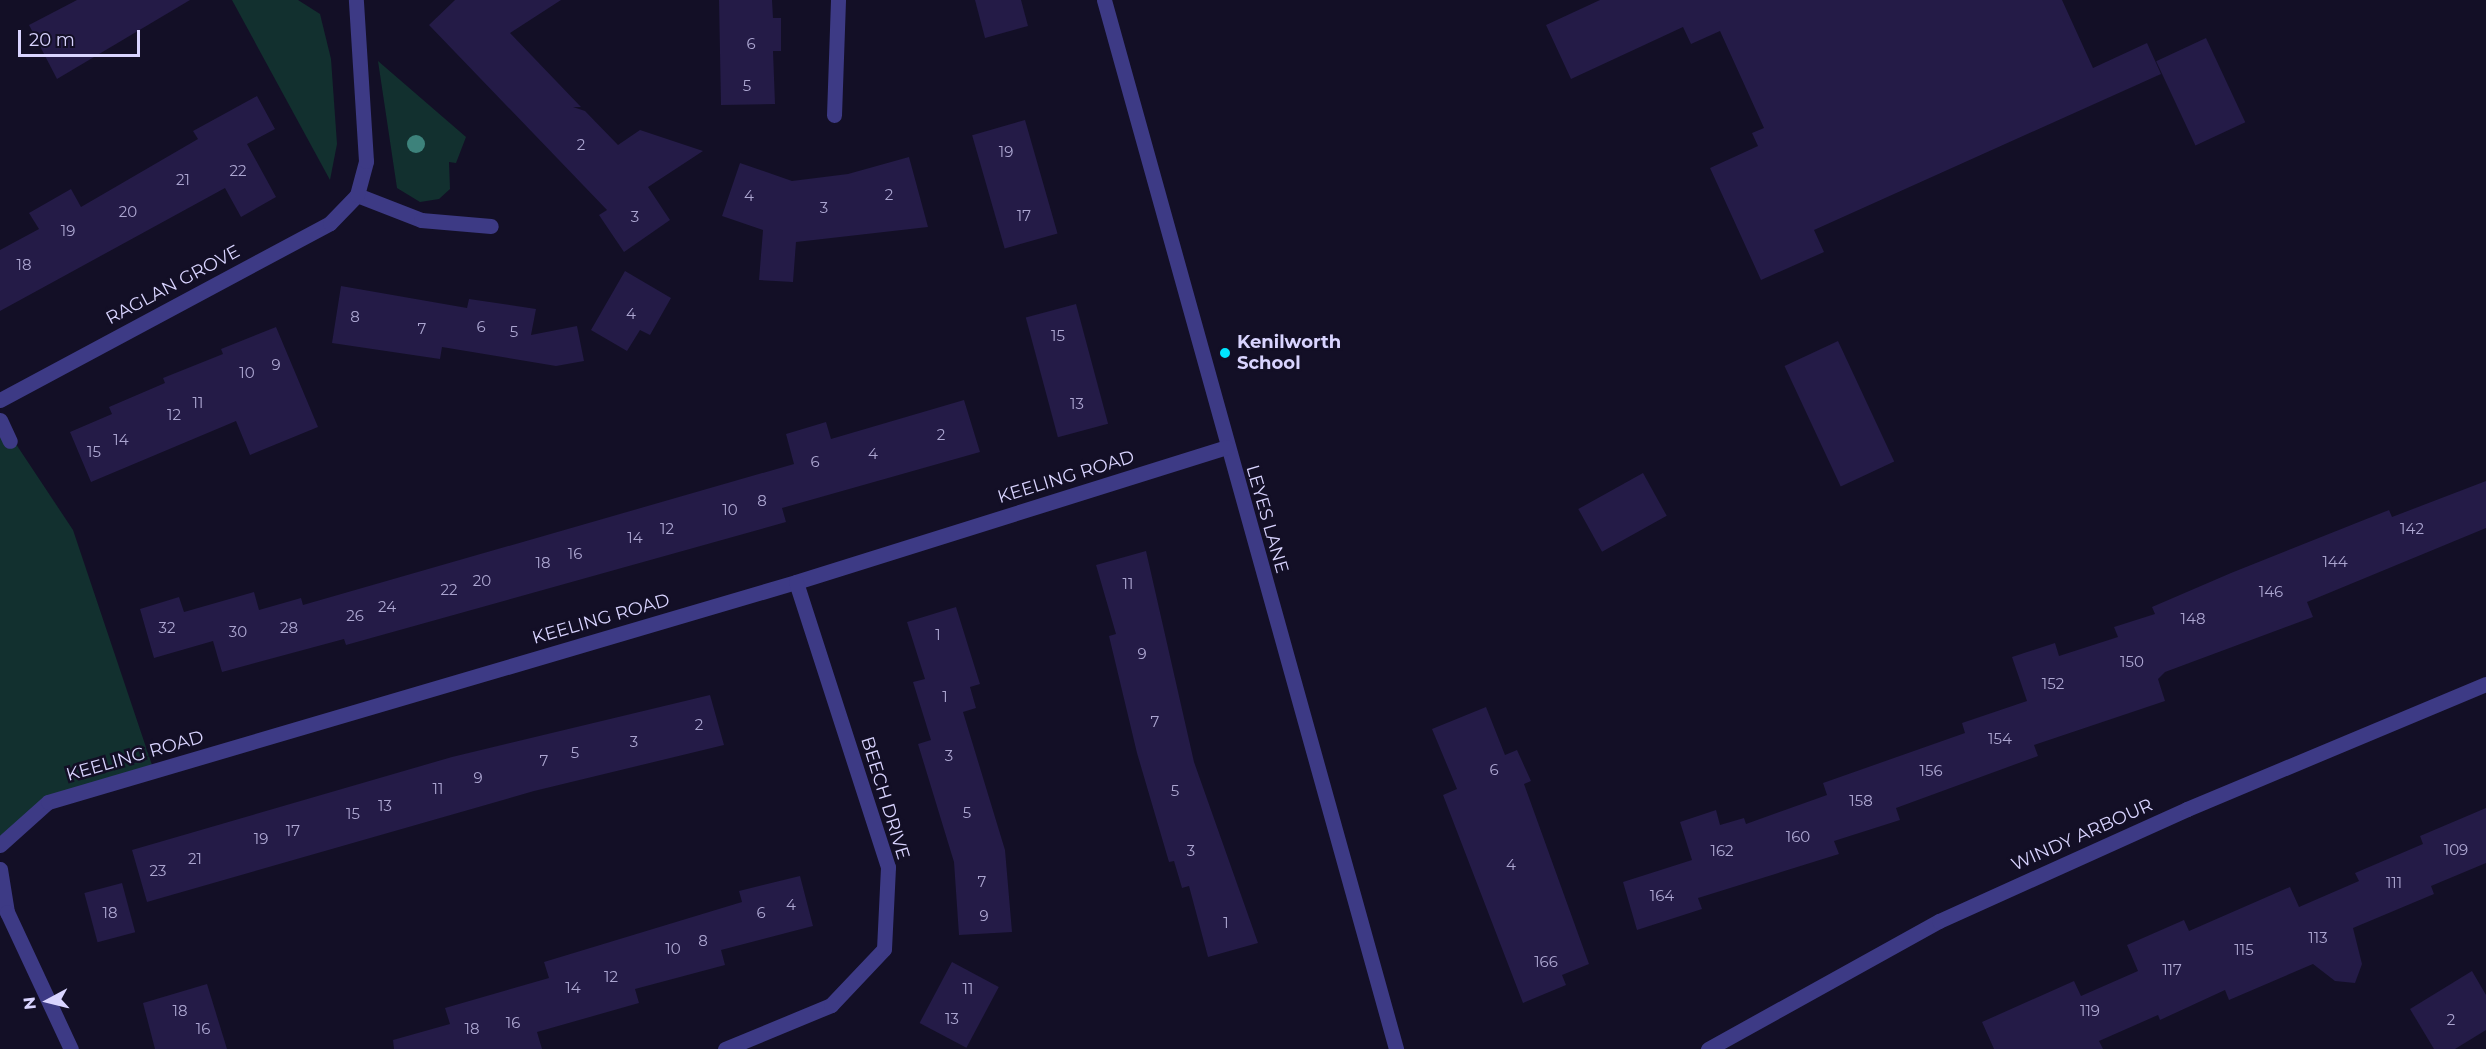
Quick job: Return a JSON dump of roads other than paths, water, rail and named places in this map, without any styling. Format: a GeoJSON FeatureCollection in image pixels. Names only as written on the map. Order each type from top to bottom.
{"type":"FeatureCollection","features":[{"type":"Feature","properties":{"kind":"street","name":"RAGLAN GROVE"},"geometry":{"type":"LineString","coordinates":[[0,400],[330,223],[357,195],[366,161],[356,0]]}},
{"type":"Feature","properties":{"kind":"street"},"geometry":{"type":"LineString","coordinates":[[834,115],[838,0]]}},
{"type":"Feature","properties":{"kind":"street","name":"LEYES LANE"},"geometry":{"type":"LineString","coordinates":[[1104,0],[1226,447],[1396,1049]]}},
{"type":"Feature","properties":{"kind":"street"},"geometry":{"type":"LineString","coordinates":[[357,195],[421,220],[491,226]]}},
{"type":"Feature","properties":{"kind":"street"},"geometry":{"type":"LineString","coordinates":[[0,420],[10,441]]}},
{"type":"Feature","properties":{"kind":"street","name":"KEELING ROAD"},"geometry":{"type":"LineString","coordinates":[[0,845],[48,802],[796,582],[1226,447]]}},
{"type":"Feature","properties":{"kind":"street","name":"BEECH DRIVE"},"geometry":{"type":"LineString","coordinates":[[725,1049],[831,1005],[884,949],[888,867],[796,582]]}},
{"type":"Feature","properties":{"kind":"street","name":"WINDY ARBOUR"},"geometry":{"type":"LineString","coordinates":[[1708,1049],[1939,921],[2187,809],[2486,684]]}},
{"type":"Feature","properties":{"kind":"street"},"geometry":{"type":"LineString","coordinates":[[0,869],[7,912],[71,1049]]}},
{"type":"Feature","properties":{"kind":"place","name":"Kenilworth School"},"geometry":{"type":"Point","coordinates":[1225,353]}}]}
